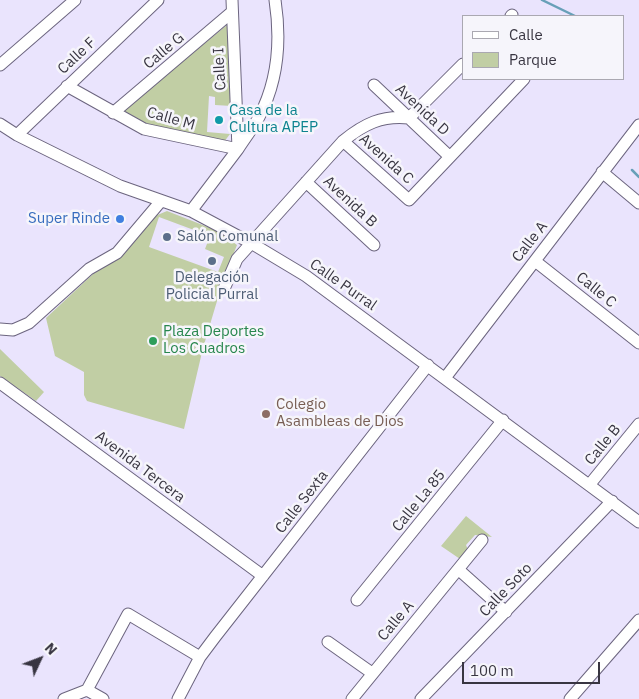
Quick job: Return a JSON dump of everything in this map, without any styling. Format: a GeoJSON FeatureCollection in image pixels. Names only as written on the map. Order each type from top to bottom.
{"type":"FeatureCollection","features":[{"type":"Feature","properties":{"kind":"street"},"geometry":{"type":"LineString","coordinates":[[0,66],[75,0]]}},
{"type":"Feature","properties":{"kind":"street","name":"Calle F"},"geometry":{"type":"LineString","coordinates":[[17,135],[66,86],[158,0]]}},
{"type":"Feature","properties":{"kind":"street","name":"Calle I"},"geometry":{"type":"LineString","coordinates":[[232,0],[238,149]]}},
{"type":"Feature","properties":{"kind":"street"},"geometry":{"type":"LineString","coordinates":[[190,211],[238,149],[259,116],[275,66],[278,41],[275,0]]}},
{"type":"Feature","properties":{"kind":"street","name":"Calle G"},"geometry":{"type":"LineString","coordinates":[[114,113],[232,12]]}},
{"type":"Feature","properties":{"kind":"street"},"geometry":{"type":"LineString","coordinates":[[224,289],[237,260],[251,242],[343,141],[360,128],[376,120],[393,116],[409,118],[462,65]]}},
{"type":"Feature","properties":{"kind":"street"},"geometry":{"type":"LineString","coordinates":[[449,156],[523,80]]}},
{"type":"Feature","properties":{"kind":"street","name":"Avenida D"},"geometry":{"type":"LineString","coordinates":[[374,85],[449,156]]}},
{"type":"Feature","properties":{"kind":"street","name":"Calle M"},"geometry":{"type":"LineString","coordinates":[[66,86],[144,128],[238,149]]}},
{"type":"Feature","properties":{"kind":"street","name":"Calle Purral"},"geometry":{"type":"LineString","coordinates":[[0,124],[17,135],[120,186],[190,211],[251,242],[306,276],[639,522]]}},
{"type":"Feature","properties":{"kind":"street","name":"Calle A"},"geometry":{"type":"LineString","coordinates":[[445,378],[639,125]]}},
{"type":"Feature","properties":{"kind":"street","name":"Avenida C"},"geometry":{"type":"LineString","coordinates":[[343,141],[409,200],[449,156]]}},
{"type":"Feature","properties":{"kind":"street"},"geometry":{"type":"LineString","coordinates":[[602,172],[639,202]]}},
{"type":"Feature","properties":{"kind":"street","name":"Avenida B"},"geometry":{"type":"LineString","coordinates":[[306,182],[374,245]]}},
{"type":"Feature","properties":{"kind":"street"},"geometry":{"type":"LineString","coordinates":[[0,329],[22,328],[29,323],[89,269],[117,253],[161,201]]}},
{"type":"Feature","properties":{"kind":"street","name":"Calle C"},"geometry":{"type":"LineString","coordinates":[[535,260],[639,343]]}},
{"type":"Feature","properties":{"kind":"street","name":"Calle Sexta"},"geometry":{"type":"LineString","coordinates":[[178,699],[200,657],[428,365]]}},
{"type":"Feature","properties":{"kind":"street","name":"Avenida Tercera"},"geometry":{"type":"LineString","coordinates":[[0,383],[263,576]]}},
{"type":"Feature","properties":{"kind":"street","name":"Calle La 85"},"geometry":{"type":"LineString","coordinates":[[357,600],[425,519],[503,420]]}},
{"type":"Feature","properties":{"kind":"street","name":"Calle B"},"geometry":{"type":"LineString","coordinates":[[590,484],[639,424]]}},
{"type":"Feature","properties":{"kind":"street","name":"Calle Soto"},"geometry":{"type":"LineString","coordinates":[[421,699],[612,501]]}},
{"type":"Feature","properties":{"kind":"street","name":"Calle A"},"geometry":{"type":"LineString","coordinates":[[352,699],[482,540]]}},
{"type":"Feature","properties":{"kind":"street"},"geometry":{"type":"LineString","coordinates":[[459,570],[506,612]]}},
{"type":"Feature","properties":{"kind":"street"},"geometry":{"type":"LineString","coordinates":[[64,699],[87,690],[128,614],[200,657]]}},
{"type":"Feature","properties":{"kind":"street"},"geometry":{"type":"LineString","coordinates":[[570,699],[639,620]]}},
{"type":"Feature","properties":{"kind":"street"},"geometry":{"type":"LineString","coordinates":[[328,642],[372,673]]}},
{"type":"Feature","properties":{"kind":"street"},"geometry":{"type":"LineString","coordinates":[[87,690],[103,699]]}},
{"type":"Feature","properties":{"kind":"green space"},"geometry":{"type":"Polygon","coordinates":[[[227,25],[232,106],[215,105],[215,97],[209,96],[207,132],[230,134],[224,142],[146,126],[120,112],[227,25]]]}},
{"type":"Feature","properties":{"kind":"green space"},"geometry":{"type":"Polygon","coordinates":[[[167,211],[218,231],[237,245],[223,281],[203,348],[184,429],[87,401],[84,395],[84,372],[55,356],[46,318],[155,216],[167,211]],[[159,217],[149,247],[218,272],[224,257],[205,249],[210,236],[159,217]]]}},
{"type":"Feature","properties":{"kind":"green space"},"geometry":{"type":"Polygon","coordinates":[[[0,349],[44,392],[36,401],[0,376],[0,349]]]}},
{"type":"Feature","properties":{"kind":"green space"},"geometry":{"type":"Polygon","coordinates":[[[466,516],[492,537],[475,535],[466,545],[468,550],[460,559],[441,546],[466,516]]]}},
{"type":"Feature","properties":{"kind":"waterway"},"geometry":{"type":"LineString","coordinates":[[542,0],[573,15]]}},
{"type":"Feature","properties":{"kind":"waterway"},"geometry":{"type":"LineString","coordinates":[[632,170],[639,177]]}},
{"type":"Feature","properties":{"kind":"place","name":"Casa de la Cultura APEP"},"geometry":{"type":"Point","coordinates":[219,120]}},
{"type":"Feature","properties":{"kind":"place","name":"Super Rinde"},"geometry":{"type":"Point","coordinates":[120,219]}},
{"type":"Feature","properties":{"kind":"place","name":"Salón Comunal"},"geometry":{"type":"Point","coordinates":[167,237]}},
{"type":"Feature","properties":{"kind":"place","name":"Delegación Policial Purral"},"geometry":{"type":"Point","coordinates":[212,261]}},
{"type":"Feature","properties":{"kind":"place","name":"Plaza Deportes Los Cuadros"},"geometry":{"type":"Point","coordinates":[153,341]}},
{"type":"Feature","properties":{"kind":"place","name":"Colegio Asambleas de Dios"},"geometry":{"type":"Point","coordinates":[266,414]}}]}
